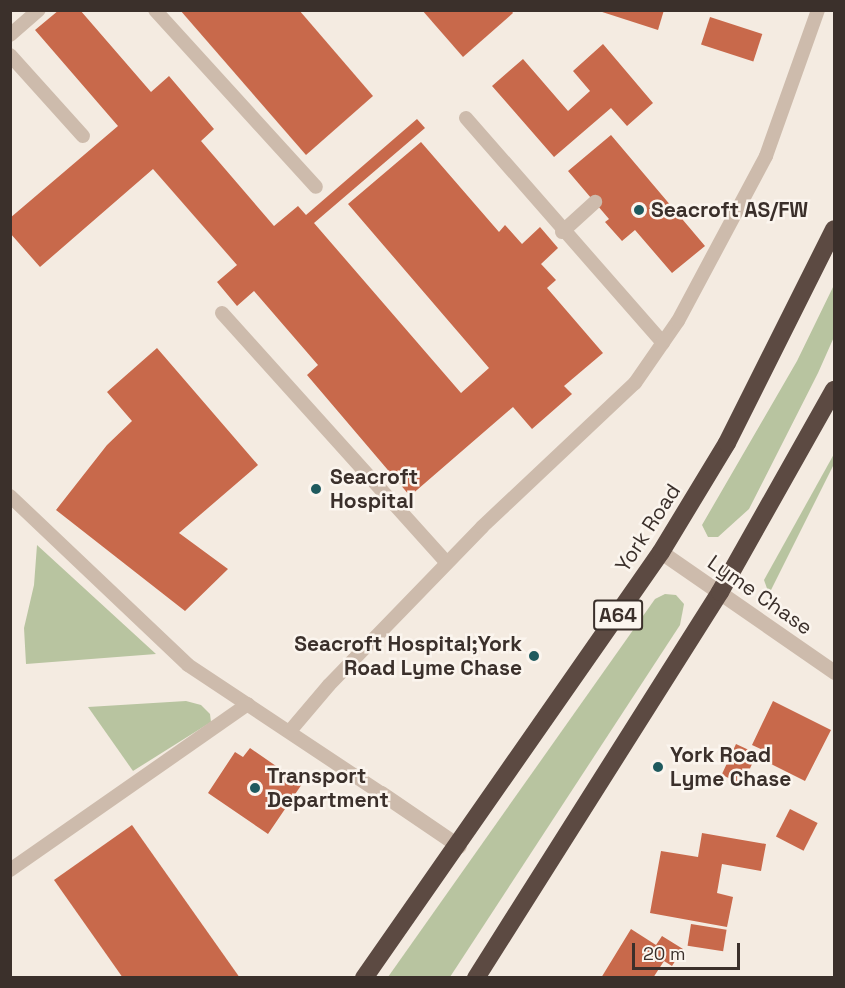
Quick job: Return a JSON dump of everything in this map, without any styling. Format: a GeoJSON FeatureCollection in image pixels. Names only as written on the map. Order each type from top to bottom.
{"type":"FeatureCollection","features":[{"type":"Feature","properties":{"kind":"highway","name":"York Road"},"geometry":{"type":"LineString","coordinates":[[364,978],[459,846],[661,552],[727,443],[834,229]]}},
{"type":"Feature","properties":{"kind":"highway"},"geometry":{"type":"LineString","coordinates":[[476,978],[720,592],[834,390]]}},
{"type":"Feature","properties":{"kind":"street","name":"Lyme Chase"},"geometry":{"type":"LineString","coordinates":[[661,552],[834,672]]}},
{"type":"Feature","properties":{"kind":"street"},"geometry":{"type":"LineString","coordinates":[[381,793],[459,846]]}},
{"type":"Feature","properties":{"kind":"lane"},"geometry":{"type":"LineString","coordinates":[[10,35],[39,10]]}},
{"type":"Feature","properties":{"kind":"lane"},"geometry":{"type":"LineString","coordinates":[[155,10],[316,187]]}},
{"type":"Feature","properties":{"kind":"lane"},"geometry":{"type":"LineString","coordinates":[[290,731],[329,685],[447,563],[635,383],[663,343],[766,156],[818,10]]}},
{"type":"Feature","properties":{"kind":"lane"},"geometry":{"type":"LineString","coordinates":[[10,55],[83,136]]}},
{"type":"Feature","properties":{"kind":"lane"},"geometry":{"type":"LineString","coordinates":[[466,118],[562,232],[663,343]]}},
{"type":"Feature","properties":{"kind":"lane"},"geometry":{"type":"LineString","coordinates":[[562,232],[595,202]]}},
{"type":"Feature","properties":{"kind":"lane"},"geometry":{"type":"LineString","coordinates":[[222,313],[447,563]]}},
{"type":"Feature","properties":{"kind":"lane"},"geometry":{"type":"LineString","coordinates":[[10,496],[188,665],[381,793]]}},
{"type":"Feature","properties":{"kind":"lane"},"geometry":{"type":"LineString","coordinates":[[10,870],[248,704]]}},
{"type":"Feature","properties":{"kind":"green space"},"geometry":{"type":"Polygon","coordinates":[[[834,285],[834,337],[818,373],[749,509],[718,537],[708,537],[702,525],[797,361],[834,285]]]}},
{"type":"Feature","properties":{"kind":"green space"},"geometry":{"type":"Polygon","coordinates":[[[834,454],[834,464],[769,594],[764,580],[834,454]]]}},
{"type":"Feature","properties":{"kind":"green space"},"geometry":{"type":"Polygon","coordinates":[[[37,545],[156,654],[26,664],[24,628],[34,585],[37,545]]]}},
{"type":"Feature","properties":{"kind":"green space"},"geometry":{"type":"Polygon","coordinates":[[[665,594],[676,595],[684,604],[680,625],[450,977],[388,977],[655,599],[665,594]]]}},
{"type":"Feature","properties":{"kind":"green space"},"geometry":{"type":"Polygon","coordinates":[[[186,701],[201,705],[210,714],[211,722],[133,771],[88,707],[186,701]]]}},
{"type":"Feature","properties":{"kind":"building"},"geometry":{"type":"Polygon","coordinates":[[[59,10],[80,10],[151,92],[169,76],[214,129],[201,141],[274,226],[298,206],[306,215],[417,119],[425,128],[314,223],[461,393],[489,368],[348,204],[421,142],[499,232],[505,225],[522,244],[540,227],[558,248],[541,264],[556,280],[547,288],[603,353],[564,386],[572,394],[532,429],[513,407],[410,496],[307,375],[318,365],[254,291],[237,306],[217,282],[237,265],[153,169],[40,267],[10,233],[10,218],[118,126],[35,30],[59,10]]]}},
{"type":"Feature","properties":{"kind":"building"},"geometry":{"type":"Polygon","coordinates":[[[180,10],[299,10],[373,96],[306,155],[180,10]]]}},
{"type":"Feature","properties":{"kind":"building"},"geometry":{"type":"Polygon","coordinates":[[[422,10],[511,10],[513,13],[463,57],[422,10]]]}},
{"type":"Feature","properties":{"kind":"building"},"geometry":{"type":"Polygon","coordinates":[[[596,10],[664,10],[658,30],[596,10]]]}},
{"type":"Feature","properties":{"kind":"building"},"geometry":{"type":"Polygon","coordinates":[[[710,17],[762,34],[753,62],[701,45],[710,17]]]}},
{"type":"Feature","properties":{"kind":"building"},"geometry":{"type":"Polygon","coordinates":[[[603,44],[653,103],[627,126],[611,108],[554,157],[492,86],[523,59],[568,111],[590,91],[573,71],[603,44]]]}},
{"type":"Feature","properties":{"kind":"building","name":"Seacroft AS/FW"},"geometry":{"type":"Polygon","coordinates":[[[611,135],[705,246],[672,273],[635,230],[622,241],[605,222],[609,219],[568,171],[611,135]]]}},
{"type":"Feature","properties":{"kind":"building"},"geometry":{"type":"Polygon","coordinates":[[[157,348],[258,465],[179,533],[228,569],[185,611],[56,510],[107,445],[132,421],[107,392],[157,348]]]}},
{"type":"Feature","properties":{"kind":"building"},"geometry":{"type":"Polygon","coordinates":[[[773,701],[831,730],[805,781],[763,760],[767,752],[752,745],[773,701]]]}},
{"type":"Feature","properties":{"kind":"building"},"geometry":{"type":"Polygon","coordinates":[[[736,744],[757,754],[742,785],[722,775],[736,744]]]}},
{"type":"Feature","properties":{"kind":"building","name":"Transport Department"},"geometry":{"type":"Polygon","coordinates":[[[250,748],[302,784],[268,834],[208,793],[235,752],[243,757],[250,748]]]}},
{"type":"Feature","properties":{"kind":"building"},"geometry":{"type":"Polygon","coordinates":[[[790,809],[818,823],[804,851],[776,837],[790,809]]]}},
{"type":"Feature","properties":{"kind":"building"},"geometry":{"type":"Polygon","coordinates":[[[132,825],[240,978],[123,978],[54,880],[132,825]]]}},
{"type":"Feature","properties":{"kind":"building"},"geometry":{"type":"Polygon","coordinates":[[[702,833],[766,844],[761,871],[722,864],[717,893],[733,897],[727,927],[650,913],[661,851],[698,857],[702,833]]]}},
{"type":"Feature","properties":{"kind":"building"},"geometry":{"type":"Polygon","coordinates":[[[691,924],[727,930],[723,951],[688,946],[691,924]]]}},
{"type":"Feature","properties":{"kind":"building"},"geometry":{"type":"Polygon","coordinates":[[[631,929],[656,945],[662,936],[683,949],[672,966],[664,961],[653,978],[601,978],[631,929]]]}},
{"type":"Feature","properties":{"kind":"place","name":"Seacroft AS/FW"},"geometry":{"type":"Point","coordinates":[639,210]}},
{"type":"Feature","properties":{"kind":"place","name":"Seacroft Hospital"},"geometry":{"type":"Point","coordinates":[316,489]}},
{"type":"Feature","properties":{"kind":"place","name":"Seacroft Hospital;York Road Lyme Chase"},"geometry":{"type":"Point","coordinates":[534,656]}},
{"type":"Feature","properties":{"kind":"place","name":"York Road Lyme Chase"},"geometry":{"type":"Point","coordinates":[658,767]}},
{"type":"Feature","properties":{"kind":"place","name":"Transport Department"},"geometry":{"type":"Point","coordinates":[255,788]}}]}
